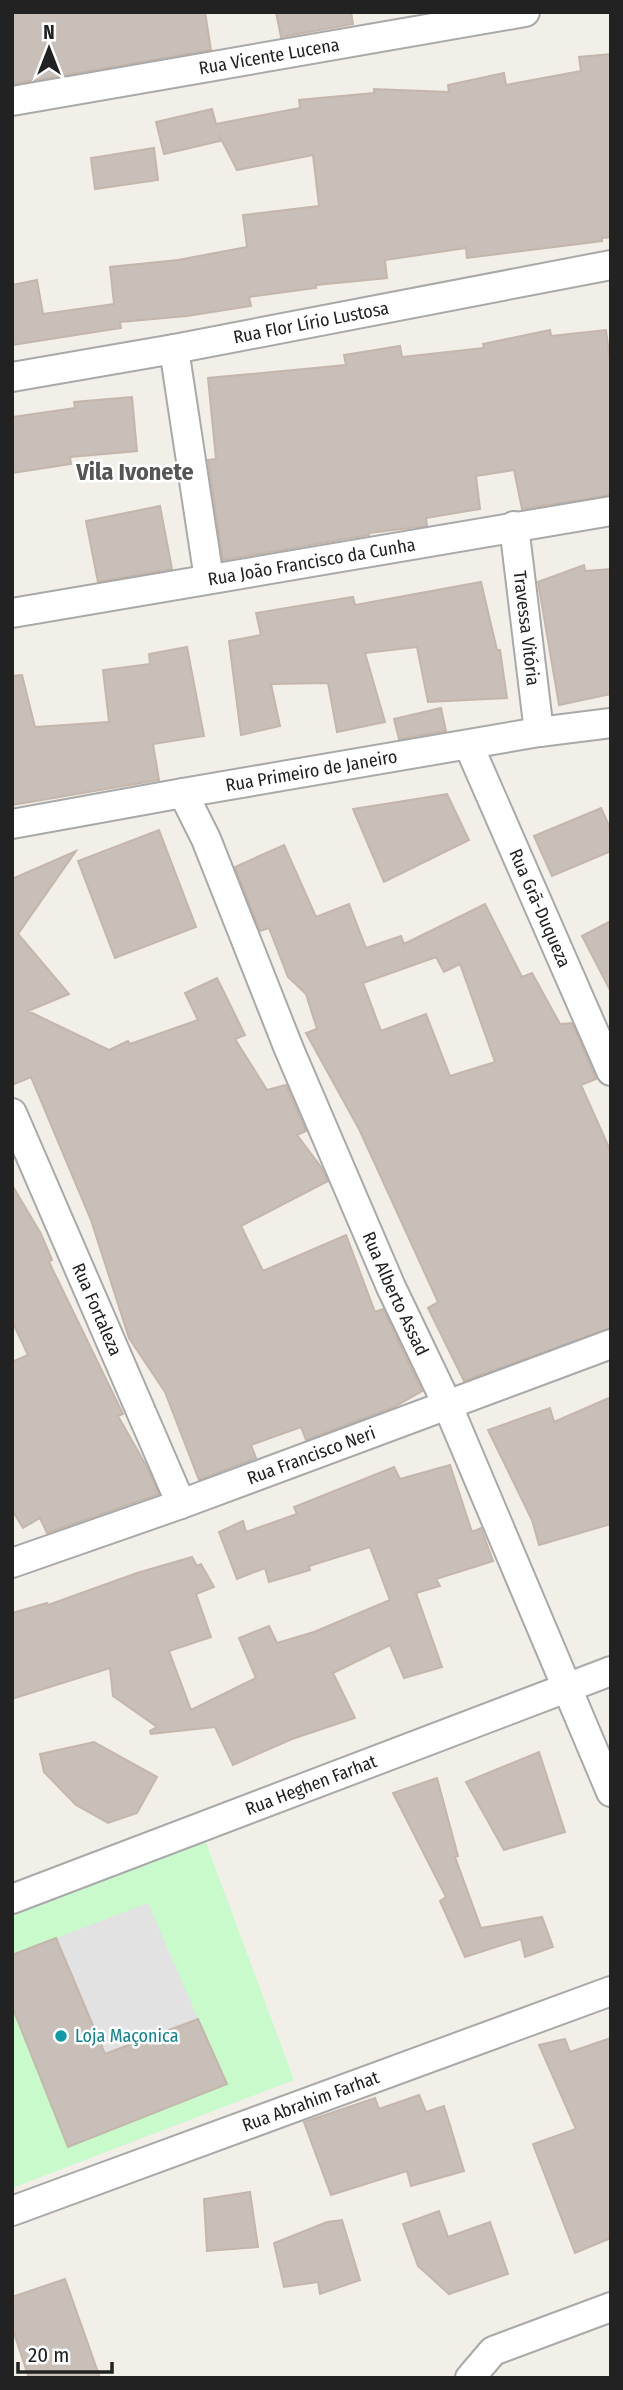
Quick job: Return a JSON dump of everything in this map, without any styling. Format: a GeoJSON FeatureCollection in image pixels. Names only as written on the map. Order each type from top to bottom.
{"type":"FeatureCollection","features":[{"type":"Feature","properties":{"kind":"street","name":"Rua Vicente Lucena"},"geometry":{"type":"LineString","coordinates":[[12,101],[525,12]]}},
{"type":"Feature","properties":{"kind":"street","name":"Rua Flor Lírio Lustosa"},"geometry":{"type":"LineString","coordinates":[[12,377],[174,349],[611,265]]}},
{"type":"Feature","properties":{"kind":"street"},"geometry":{"type":"LineString","coordinates":[[174,349],[209,579]]}},
{"type":"Feature","properties":{"kind":"street","name":"Rua João Francisco da Cunha"},"geometry":{"type":"LineString","coordinates":[[12,613],[611,510]]}},
{"type":"Feature","properties":{"kind":"street","name":"Travessa Vitória"},"geometry":{"type":"LineString","coordinates":[[514,526],[539,733]]}},
{"type":"Feature","properties":{"kind":"street","name":"Rua Primeiro de Janeiro"},"geometry":{"type":"LineString","coordinates":[[12,824],[183,793],[611,723]]}},
{"type":"Feature","properties":{"kind":"street","name":"Rua Grã-Duqueza"},"geometry":{"type":"LineString","coordinates":[[469,746],[611,1071]]}},
{"type":"Feature","properties":{"kind":"street","name":"Rua Alberto Assad"},"geometry":{"type":"LineString","coordinates":[[183,793],[206,839],[289,1049],[380,1262],[447,1404],[611,1792]]}},
{"type":"Feature","properties":{"kind":"street","name":"Rua Fortaleza"},"geometry":{"type":"LineString","coordinates":[[12,1113],[181,1504]]}},
{"type":"Feature","properties":{"kind":"street","name":"Rua Francisco Neri"},"geometry":{"type":"LineString","coordinates":[[12,1563],[181,1504],[611,1344]]}},
{"type":"Feature","properties":{"kind":"street","name":"Rua Heghen Farhat"},"geometry":{"type":"LineString","coordinates":[[12,1899],[611,1671]]}},
{"type":"Feature","properties":{"kind":"street","name":"Rua Abrahim Farhat"},"geometry":{"type":"LineString","coordinates":[[12,2211],[611,1991]]}},
{"type":"Feature","properties":{"kind":"street"},"geometry":{"type":"LineString","coordinates":[[470,2378],[493,2350],[611,2307]]}},
{"type":"Feature","properties":{"kind":"green space"},"geometry":{"type":"Polygon","coordinates":[[[205,1840],[294,2080],[12,2188],[12,1912],[205,1840]]]}},
{"type":"Feature","properties":{"kind":"shaded area"},"geometry":{"type":"Polygon","coordinates":[[[148,1903],[198,2019],[105,2054],[56,1938],[148,1903]]]}},
{"type":"Feature","properties":{"kind":"building"},"geometry":{"type":"Polygon","coordinates":[[[12,12],[205,12],[211,50],[12,84],[12,12]]]}},
{"type":"Feature","properties":{"kind":"building"},"geometry":{"type":"Polygon","coordinates":[[[276,12],[351,12],[353,24],[281,37],[276,12]]]}},
{"type":"Feature","properties":{"kind":"building"},"geometry":{"type":"Polygon","coordinates":[[[611,54],[611,237],[602,238],[602,241],[467,258],[466,248],[385,260],[387,278],[316,285],[316,288],[249,297],[251,306],[187,316],[120,322],[121,328],[12,345],[12,285],[37,280],[43,314],[114,304],[110,267],[178,260],[247,247],[243,215],[319,206],[313,155],[237,170],[219,135],[220,141],[164,154],[156,122],[212,109],[216,124],[300,108],[299,100],[374,93],[374,89],[449,92],[448,85],[504,73],[506,85],[581,71],[579,57],[611,54]]]}},
{"type":"Feature","properties":{"kind":"building"},"geometry":{"type":"Polygon","coordinates":[[[154,148],[158,180],[95,189],[91,158],[154,148]]]}},
{"type":"Feature","properties":{"kind":"building"},"geometry":{"type":"Polygon","coordinates":[[[550,330],[551,336],[606,330],[611,367],[611,495],[522,509],[514,470],[476,476],[480,509],[426,518],[427,526],[369,533],[223,560],[208,460],[216,459],[208,378],[346,365],[344,355],[400,346],[402,357],[484,348],[483,344],[550,330]]]}},
{"type":"Feature","properties":{"kind":"building"},"geometry":{"type":"Polygon","coordinates":[[[132,397],[137,451],[70,457],[71,464],[12,473],[12,417],[75,408],[74,402],[132,397]]]}},
{"type":"Feature","properties":{"kind":"building"},"geometry":{"type":"Polygon","coordinates":[[[160,506],[172,569],[98,582],[86,521],[160,506]]]}},
{"type":"Feature","properties":{"kind":"building"},"geometry":{"type":"Polygon","coordinates":[[[584,565],[585,571],[611,569],[611,694],[559,705],[538,582],[584,565]]]}},
{"type":"Feature","properties":{"kind":"building"},"geometry":{"type":"Polygon","coordinates":[[[481,582],[497,650],[500,650],[507,698],[428,702],[417,647],[365,653],[385,722],[337,732],[328,683],[271,684],[280,726],[241,735],[229,641],[261,635],[256,613],[353,597],[355,605],[481,582]]]}},
{"type":"Feature","properties":{"kind":"building"},"geometry":{"type":"Polygon","coordinates":[[[187,647],[204,736],[153,744],[159,780],[12,805],[12,676],[22,675],[35,727],[109,722],[103,670],[150,664],[149,654],[187,647]]]}},
{"type":"Feature","properties":{"kind":"building"},"geometry":{"type":"Polygon","coordinates":[[[441,708],[446,731],[399,739],[394,719],[441,708]]]}},
{"type":"Feature","properties":{"kind":"building"},"geometry":{"type":"Polygon","coordinates":[[[447,794],[469,840],[384,882],[353,809],[447,794]]]}},
{"type":"Feature","properties":{"kind":"building"},"geometry":{"type":"Polygon","coordinates":[[[601,808],[611,830],[611,851],[552,876],[534,836],[601,808]]]}},
{"type":"Feature","properties":{"kind":"building"},"geometry":{"type":"Polygon","coordinates":[[[159,830],[196,927],[115,958],[78,861],[159,830]]]}},
{"type":"Feature","properties":{"kind":"building"},"geometry":{"type":"Polygon","coordinates":[[[284,845],[316,917],[349,904],[366,948],[401,936],[404,944],[485,904],[522,977],[532,973],[560,1024],[572,1023],[596,1079],[581,1085],[611,1152],[611,1328],[464,1381],[428,1308],[438,1302],[359,1129],[306,1033],[317,1029],[306,994],[288,977],[269,928],[260,931],[235,867],[284,845]],[[436,957],[363,983],[381,1031],[426,1014],[450,1076],[495,1062],[460,964],[444,972],[436,957]]]}},
{"type":"Feature","properties":{"kind":"building"},"geometry":{"type":"Polygon","coordinates":[[[76,851],[18,934],[69,994],[28,1011],[109,1050],[128,1041],[130,1044],[198,1020],[185,993],[217,978],[245,1035],[235,1039],[267,1090],[286,1085],[306,1131],[297,1135],[328,1181],[241,1226],[263,1271],[346,1235],[375,1312],[383,1309],[422,1391],[394,1407],[306,1440],[301,1427],[251,1445],[256,1458],[199,1480],[165,1392],[129,1338],[91,1220],[31,1077],[12,1085],[12,879],[76,851]]]}},
{"type":"Feature","properties":{"kind":"building"},"geometry":{"type":"Polygon","coordinates":[[[611,921],[611,992],[582,936],[611,921]]]}},
{"type":"Feature","properties":{"kind":"building"},"geometry":{"type":"Polygon","coordinates":[[[12,1185],[41,1234],[52,1260],[49,1262],[123,1414],[118,1416],[159,1494],[47,1533],[40,1518],[23,1528],[12,1510],[12,1362],[28,1355],[12,1321],[12,1185]]]}},
{"type":"Feature","properties":{"kind":"building"},"geometry":{"type":"Polygon","coordinates":[[[611,1397],[611,1524],[539,1545],[532,1520],[488,1430],[550,1408],[554,1422],[611,1397]]]}},
{"type":"Feature","properties":{"kind":"building"},"geometry":{"type":"Polygon","coordinates":[[[450,1465],[472,1532],[481,1528],[493,1561],[436,1579],[440,1586],[416,1593],[442,1667],[404,1678],[390,1645],[333,1673],[355,1718],[292,1739],[233,1765],[215,1727],[151,1734],[150,1731],[157,1727],[113,1696],[110,1668],[12,1699],[12,1613],[47,1603],[48,1605],[137,1573],[192,1557],[197,1566],[201,1564],[214,1587],[196,1594],[211,1637],[169,1651],[191,1710],[256,1678],[239,1638],[269,1626],[277,1643],[314,1632],[390,1600],[370,1547],[269,1582],[265,1568],[237,1579],[219,1532],[243,1521],[246,1532],[297,1514],[294,1507],[394,1467],[400,1479],[450,1465]]]}},
{"type":"Feature","properties":{"kind":"building"},"geometry":{"type":"Polygon","coordinates":[[[94,1742],[157,1777],[137,1813],[108,1823],[76,1805],[44,1772],[40,1754],[94,1742]]]}},
{"type":"Feature","properties":{"kind":"building"},"geometry":{"type":"Polygon","coordinates":[[[539,1752],[565,1832],[504,1850],[466,1782],[539,1752]]]}},
{"type":"Feature","properties":{"kind":"building"},"geometry":{"type":"Polygon","coordinates":[[[437,1778],[458,1856],[455,1857],[481,1928],[542,1917],[553,1947],[525,1957],[521,1939],[465,1957],[440,1901],[446,1897],[393,1793],[437,1778]]]}},
{"type":"Feature","properties":{"kind":"building","name":"Loja Maçonica"},"geometry":{"type":"Polygon","coordinates":[[[56,1938],[105,2054],[198,2019],[227,2084],[68,2147],[12,2006],[12,1955],[56,1938]]]}},
{"type":"Feature","properties":{"kind":"building"},"geometry":{"type":"Polygon","coordinates":[[[611,2038],[611,2238],[575,2253],[533,2144],[576,2129],[539,2045],[565,2039],[570,2052],[611,2038]]]}},
{"type":"Feature","properties":{"kind":"building"},"geometry":{"type":"Polygon","coordinates":[[[419,2095],[426,2112],[444,2106],[464,2171],[411,2186],[407,2171],[331,2195],[304,2122],[375,2098],[379,2109],[419,2095]]]}},
{"type":"Feature","properties":{"kind":"building"},"geometry":{"type":"Polygon","coordinates":[[[250,2192],[258,2247],[207,2251],[204,2199],[250,2192]]]}},
{"type":"Feature","properties":{"kind":"building"},"geometry":{"type":"Polygon","coordinates":[[[439,2211],[448,2237],[490,2222],[508,2274],[449,2294],[418,2266],[403,2224],[439,2211]]]}},
{"type":"Feature","properties":{"kind":"building"},"geometry":{"type":"Polygon","coordinates":[[[342,2220],[360,2280],[320,2294],[318,2282],[284,2287],[274,2243],[327,2222],[342,2220]]]}},
{"type":"Feature","properties":{"kind":"building"},"geometry":{"type":"Polygon","coordinates":[[[65,2279],[100,2378],[29,2378],[12,2327],[12,2297],[65,2279]]]}},
{"type":"Feature","properties":{"kind":"place","name":"Loja Maçonica"},"geometry":{"type":"Point","coordinates":[61,2036]}},
{"type":"Feature","properties":{"kind":"district","name":"Vila Ivonete"},"geometry":{"type":"Point","coordinates":[135,472]}}]}
